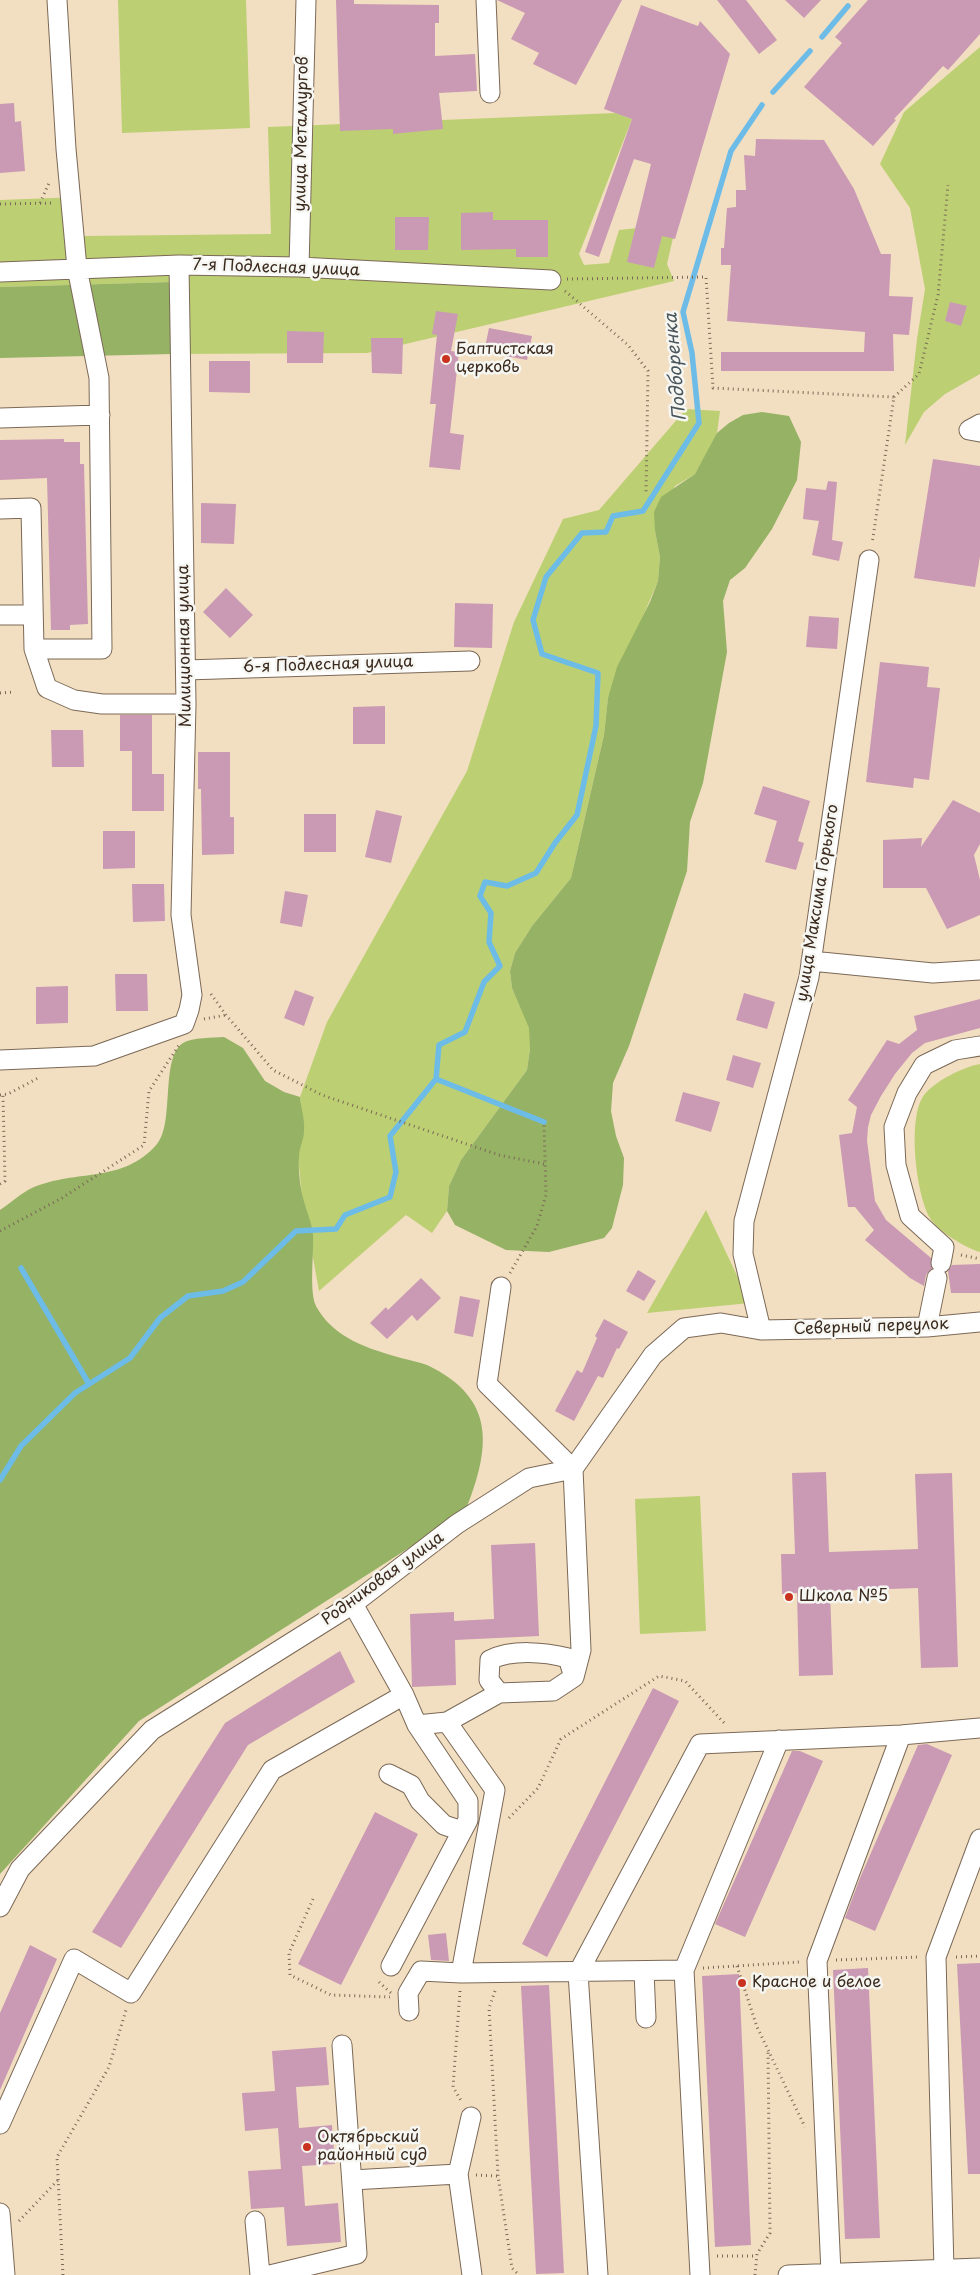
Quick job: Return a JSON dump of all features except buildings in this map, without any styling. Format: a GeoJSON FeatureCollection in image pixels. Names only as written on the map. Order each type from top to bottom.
{"type":"FeatureCollection","features":[{"type":"Feature","properties":{"kind":"street"},"geometry":{"type":"LineString","coordinates":[[34,649],[102,649],[99,378],[77,268],[70,202],[57,0]]}},
{"type":"Feature","properties":{"kind":"street","name":"улица Металлургов"},"geometry":{"type":"LineString","coordinates":[[299,268],[306,0]]}},
{"type":"Feature","properties":{"kind":"street"},"geometry":{"type":"LineString","coordinates":[[486,0],[490,93]]}},
{"type":"Feature","properties":{"kind":"street","name":"7-я Подлесная улица"},"geometry":{"type":"LineString","coordinates":[[0,272],[179,265],[299,268],[551,280]]}},
{"type":"Feature","properties":{"kind":"street","name":"Милиционная улица"},"geometry":{"type":"LineString","coordinates":[[179,265],[186,670],[181,915],[192,995],[190,1010],[184,1024]]}},
{"type":"Feature","properties":{"kind":"street"},"geometry":{"type":"LineString","coordinates":[[0,418],[100,415]]}},
{"type":"Feature","properties":{"kind":"street"},"geometry":{"type":"LineString","coordinates":[[980,424],[969,430],[980,432]]}},
{"type":"Feature","properties":{"kind":"street"},"geometry":{"type":"LineString","coordinates":[[0,509],[31,508],[34,649],[47,688],[74,700],[102,704],[186,704]]}},
{"type":"Feature","properties":{"kind":"street","name":"улица Максима Горького"},"geometry":{"type":"LineString","coordinates":[[761,1330],[743,1254],[744,1221],[809,977],[870,560]]}},
{"type":"Feature","properties":{"kind":"street"},"geometry":{"type":"LineString","coordinates":[[0,615],[33,615]]}},
{"type":"Feature","properties":{"kind":"street","name":"6-я Подлесная улица"},"geometry":{"type":"LineString","coordinates":[[186,670],[470,661]]}},
{"type":"Feature","properties":{"kind":"street"},"geometry":{"type":"LineString","coordinates":[[811,961],[933,974],[980,970]]}},
{"type":"Feature","properties":{"kind":"street"},"geometry":{"type":"LineString","coordinates":[[0,1060],[94,1056],[184,1024]]}},
{"type":"Feature","properties":{"kind":"street"},"geometry":{"type":"LineString","coordinates":[[927,1327],[944,1247],[910,1216],[896,1165],[894,1127],[907,1093],[924,1065],[955,1050],[980,1046]]}},
{"type":"Feature","properties":{"kind":"street"},"geometry":{"type":"LineString","coordinates":[[501,1287],[487,1384],[572,1469]]}},
{"type":"Feature","properties":{"kind":"street","name":"Северный переулок"},"geometry":{"type":"LineString","coordinates":[[761,1330],[927,1327],[980,1322]]}},
{"type":"Feature","properties":{"kind":"street"},"geometry":{"type":"LineString","coordinates":[[417,1725],[447,1722],[499,1693],[553,1691],[574,1677],[581,1650],[572,1469],[653,1355],[684,1328],[721,1323],[761,1330]]}},
{"type":"Feature","properties":{"kind":"street","name":"Родниковая улица"},"geometry":{"type":"LineString","coordinates":[[0,1907],[20,1869],[152,1730],[352,1604],[457,1524],[528,1478],[572,1469]]}},
{"type":"Feature","properties":{"kind":"street"},"geometry":{"type":"LineString","coordinates":[[352,1604],[404,1696],[417,1725],[468,1801],[468,1820],[391,1966]]}},
{"type":"Feature","properties":{"kind":"street"},"geometry":{"type":"LineString","coordinates":[[499,1693],[489,1680],[490,1660],[501,1655],[551,1653],[568,1658],[574,1677]]}},
{"type":"Feature","properties":{"kind":"street"},"geometry":{"type":"LineString","coordinates":[[0,2124],[74,1959],[131,1993],[272,1770],[404,1696]]}},
{"type":"Feature","properties":{"kind":"street"},"geometry":{"type":"LineString","coordinates":[[447,1722],[495,1790],[461,1973]]}},
{"type":"Feature","properties":{"kind":"street"},"geometry":{"type":"LineString","coordinates":[[598,2275],[578,1973],[700,1744],[901,1735],[980,1728]]}},
{"type":"Feature","properties":{"kind":"street"},"geometry":{"type":"LineString","coordinates":[[831,2273],[817,1961],[901,1735]]}},
{"type":"Feature","properties":{"kind":"street"},"geometry":{"type":"LineString","coordinates":[[699,2266],[684,1970],[779,1740]]}},
{"type":"Feature","properties":{"kind":"street"},"geometry":{"type":"LineString","coordinates":[[389,1774],[411,1785],[420,1800],[444,1825],[462,1831]]}},
{"type":"Feature","properties":{"kind":"street"},"geometry":{"type":"LineString","coordinates":[[944,2270],[936,1957],[980,1839]]}},
{"type":"Feature","properties":{"kind":"street"},"geometry":{"type":"LineString","coordinates":[[404,2004],[421,1971],[578,1973],[684,1970]]}},
{"type":"Feature","properties":{"kind":"street"},"geometry":{"type":"LineString","coordinates":[[644,1971],[646,2018]]}},
{"type":"Feature","properties":{"kind":"street"},"geometry":{"type":"LineString","coordinates":[[270,2275],[357,2254],[342,2045]]}},
{"type":"Feature","properties":{"kind":"street"},"geometry":{"type":"LineString","coordinates":[[471,2117],[458,2174],[472,2275]]}},
{"type":"Feature","properties":{"kind":"street"},"geometry":{"type":"LineString","coordinates":[[352,2180],[458,2174]]}},
{"type":"Feature","properties":{"kind":"street"},"geometry":{"type":"LineString","coordinates":[[0,2213],[5,2275]]}},
{"type":"Feature","properties":{"kind":"street"},"geometry":{"type":"LineString","coordinates":[[255,2221],[260,2275]]}},
{"type":"Feature","properties":{"kind":"street"},"geometry":{"type":"LineString","coordinates":[[788,2275],[980,2268]]}},
{"type":"Feature","properties":{"kind":"path"},"geometry":{"type":"LineString","coordinates":[[870,560],[894,397],[919,374],[938,295],[948,185]]}},
{"type":"Feature","properties":{"kind":"path"},"geometry":{"type":"LineString","coordinates":[[0,204],[70,202]]}},
{"type":"Feature","properties":{"kind":"path"},"geometry":{"type":"LineString","coordinates":[[551,280],[677,276],[706,277],[713,388],[894,397]]}},
{"type":"Feature","properties":{"kind":"path"},"geometry":{"type":"LineString","coordinates":[[551,280],[628,346],[648,370],[646,494]]}},
{"type":"Feature","properties":{"kind":"path"},"geometry":{"type":"LineString","coordinates":[[0,693],[15,692]]}},
{"type":"Feature","properties":{"kind":"path"},"geometry":{"type":"LineString","coordinates":[[226,1015],[274,1070],[322,1095],[499,1155],[544,1164]]}},
{"type":"Feature","properties":{"kind":"path"},"geometry":{"type":"LineString","coordinates":[[0,1230],[62,1198],[144,1145],[149,1090],[185,1036],[184,1024]]}},
{"type":"Feature","properties":{"kind":"path"},"geometry":{"type":"LineString","coordinates":[[0,1184],[5,1181],[3,1095]]}},
{"type":"Feature","properties":{"kind":"path"},"geometry":{"type":"LineString","coordinates":[[501,1287],[537,1226],[546,1195],[544,1122]]}},
{"type":"Feature","properties":{"kind":"path"},"geometry":{"type":"LineString","coordinates":[[485,1841],[538,1788],[562,1739],[659,1676],[685,1681],[719,1719],[748,1742]]}},
{"type":"Feature","properties":{"kind":"path"},"geometry":{"type":"LineString","coordinates":[[313,1899],[289,1952],[290,1975],[331,1995],[404,2004]]}},
{"type":"Feature","properties":{"kind":"path"},"geometry":{"type":"LineString","coordinates":[[737,1966],[757,2027],[806,2128]]}},
{"type":"Feature","properties":{"kind":"path"},"geometry":{"type":"LineString","coordinates":[[461,1973],[453,2087],[471,2117]]}},
{"type":"Feature","properties":{"kind":"path"},"geometry":{"type":"LineString","coordinates":[[501,1973],[489,2008],[498,2176],[512,2268],[518,2275]]}},
{"type":"Feature","properties":{"kind":"path"},"geometry":{"type":"LineString","coordinates":[[62,2275],[57,2158],[109,2067],[131,1993]]}},
{"type":"Feature","properties":{"kind":"path"},"geometry":{"type":"LineString","coordinates":[[755,2275],[756,2256],[770,2233],[768,2050]]}},
{"type":"Feature","properties":{"kind":"path"},"geometry":{"type":"LineString","coordinates":[[2,2238],[58,2179]]}},
{"type":"Feature","properties":{"kind":"path"},"geometry":{"type":"LineString","coordinates":[[699,2266],[756,2256]]}},
{"type":"Feature","properties":{"kind":"green space"},"geometry":{"type":"Polygon","coordinates":[[[118,0],[246,0],[250,128],[122,133],[118,0]]]}},
{"type":"Feature","properties":{"kind":"green space"},"geometry":{"type":"Polygon","coordinates":[[[980,47],[980,374],[945,394],[924,412],[905,445],[917,339],[925,289],[910,208],[880,164],[904,112],[980,47]]]}},
{"type":"Feature","properties":{"kind":"green space"},"geometry":{"type":"Polygon","coordinates":[[[616,113],[632,119],[579,254],[584,265],[609,263],[619,230],[638,228],[673,238],[667,264],[674,281],[367,353],[173,354],[173,282],[0,287],[0,200],[80,197],[82,236],[271,234],[268,127],[616,113]]]}},
{"type":"Feature","properties":{"kind":"green space"},"geometry":{"type":"Polygon","coordinates":[[[173,282],[173,354],[0,358],[0,287],[173,282]]]}},
{"type":"Feature","properties":{"kind":"green space"},"geometry":{"type":"Polygon","coordinates":[[[686,409],[720,411],[717,433],[695,474],[675,486],[655,531],[660,557],[658,581],[608,698],[604,735],[571,878],[532,926],[515,953],[510,971],[512,988],[530,1028],[527,1070],[461,1160],[449,1186],[447,1211],[432,1233],[406,1215],[319,1291],[302,1197],[298,1156],[304,1131],[300,1097],[327,1022],[467,771],[514,622],[563,519],[599,510],[686,409]]]}},
{"type":"Feature","properties":{"kind":"green space"},"geometry":{"type":"Polygon","coordinates":[[[762,412],[789,416],[801,442],[797,480],[772,529],[745,568],[730,580],[723,601],[727,652],[703,783],[690,822],[687,871],[629,1046],[613,1083],[611,1111],[616,1136],[624,1158],[623,1185],[612,1228],[604,1238],[549,1252],[506,1250],[455,1225],[447,1211],[449,1186],[461,1160],[527,1070],[530,1049],[529,1028],[512,988],[510,971],[515,953],[532,926],[571,878],[604,735],[608,698],[617,667],[650,602],[658,581],[660,557],[655,531],[654,512],[661,497],[695,474],[717,433],[743,415],[762,412]]]}},
{"type":"Feature","properties":{"kind":"green space"},"geometry":{"type":"Polygon","coordinates":[[[224,1037],[243,1048],[265,1081],[284,1092],[300,1097],[304,1127],[299,1154],[299,1172],[302,1193],[313,1235],[312,1282],[316,1306],[332,1326],[353,1341],[377,1351],[427,1365],[450,1378],[466,1393],[477,1410],[482,1428],[483,1447],[480,1467],[465,1512],[139,1721],[0,1874],[0,1210],[28,1190],[44,1183],[113,1171],[143,1157],[157,1144],[162,1134],[169,1076],[176,1051],[187,1041],[224,1037]]]}},
{"type":"Feature","properties":{"kind":"green space"},"geometry":{"type":"Polygon","coordinates":[[[980,1064],[980,1252],[952,1238],[939,1229],[930,1218],[925,1207],[917,1175],[915,1138],[919,1106],[924,1095],[950,1075],[980,1064]]]}},
{"type":"Feature","properties":{"kind":"green space"},"geometry":{"type":"Polygon","coordinates":[[[706,1210],[750,1303],[647,1313],[706,1210]]]}},
{"type":"Feature","properties":{"kind":"green space"},"geometry":{"type":"Polygon","coordinates":[[[700,1496],[706,1631],[640,1634],[635,1499],[700,1496]]]}},
{"type":"Feature","properties":{"kind":"waterway","name":"Подборенка"},"geometry":{"type":"LineString","coordinates":[[822,37],[848,6]]}},
{"type":"Feature","properties":{"kind":"waterway","name":"Подборенка"},"geometry":{"type":"LineString","coordinates":[[773,92],[810,51]]}},
{"type":"Feature","properties":{"kind":"waterway","name":"Подборенка"},"geometry":{"type":"LineString","coordinates":[[0,1480],[21,1446],[75,1393],[130,1358],[160,1318],[188,1296],[223,1291],[243,1282],[296,1231],[336,1229],[345,1215],[390,1197],[396,1172],[390,1136],[436,1079],[439,1045],[465,1032],[484,982],[500,966],[489,942],[491,913],[480,896],[485,882],[507,886],[536,873],[555,843],[577,815],[596,726],[598,673],[542,654],[533,620],[546,577],[582,533],[606,532],[613,516],[643,511],[699,423],[692,353],[683,312],[731,151],[762,105]]}},
{"type":"Feature","properties":{"kind":"waterway"},"geometry":{"type":"LineString","coordinates":[[436,1079],[544,1122]]}},
{"type":"Feature","properties":{"kind":"waterway"},"geometry":{"type":"LineString","coordinates":[[21,1268],[89,1384]]}},
{"type":"Feature","properties":{"kind":"place","name":"Баптистская церковь"},"geometry":{"type":"Point","coordinates":[446,359]}},
{"type":"Feature","properties":{"kind":"place","name":"Школа №5"},"geometry":{"type":"Point","coordinates":[789,1597]}},
{"type":"Feature","properties":{"kind":"place","name":"Красное и белое"},"geometry":{"type":"Point","coordinates":[742,1983]}},
{"type":"Feature","properties":{"kind":"place","name":"Октябрьский районный суд"},"geometry":{"type":"Point","coordinates":[307,2147]}}]}
